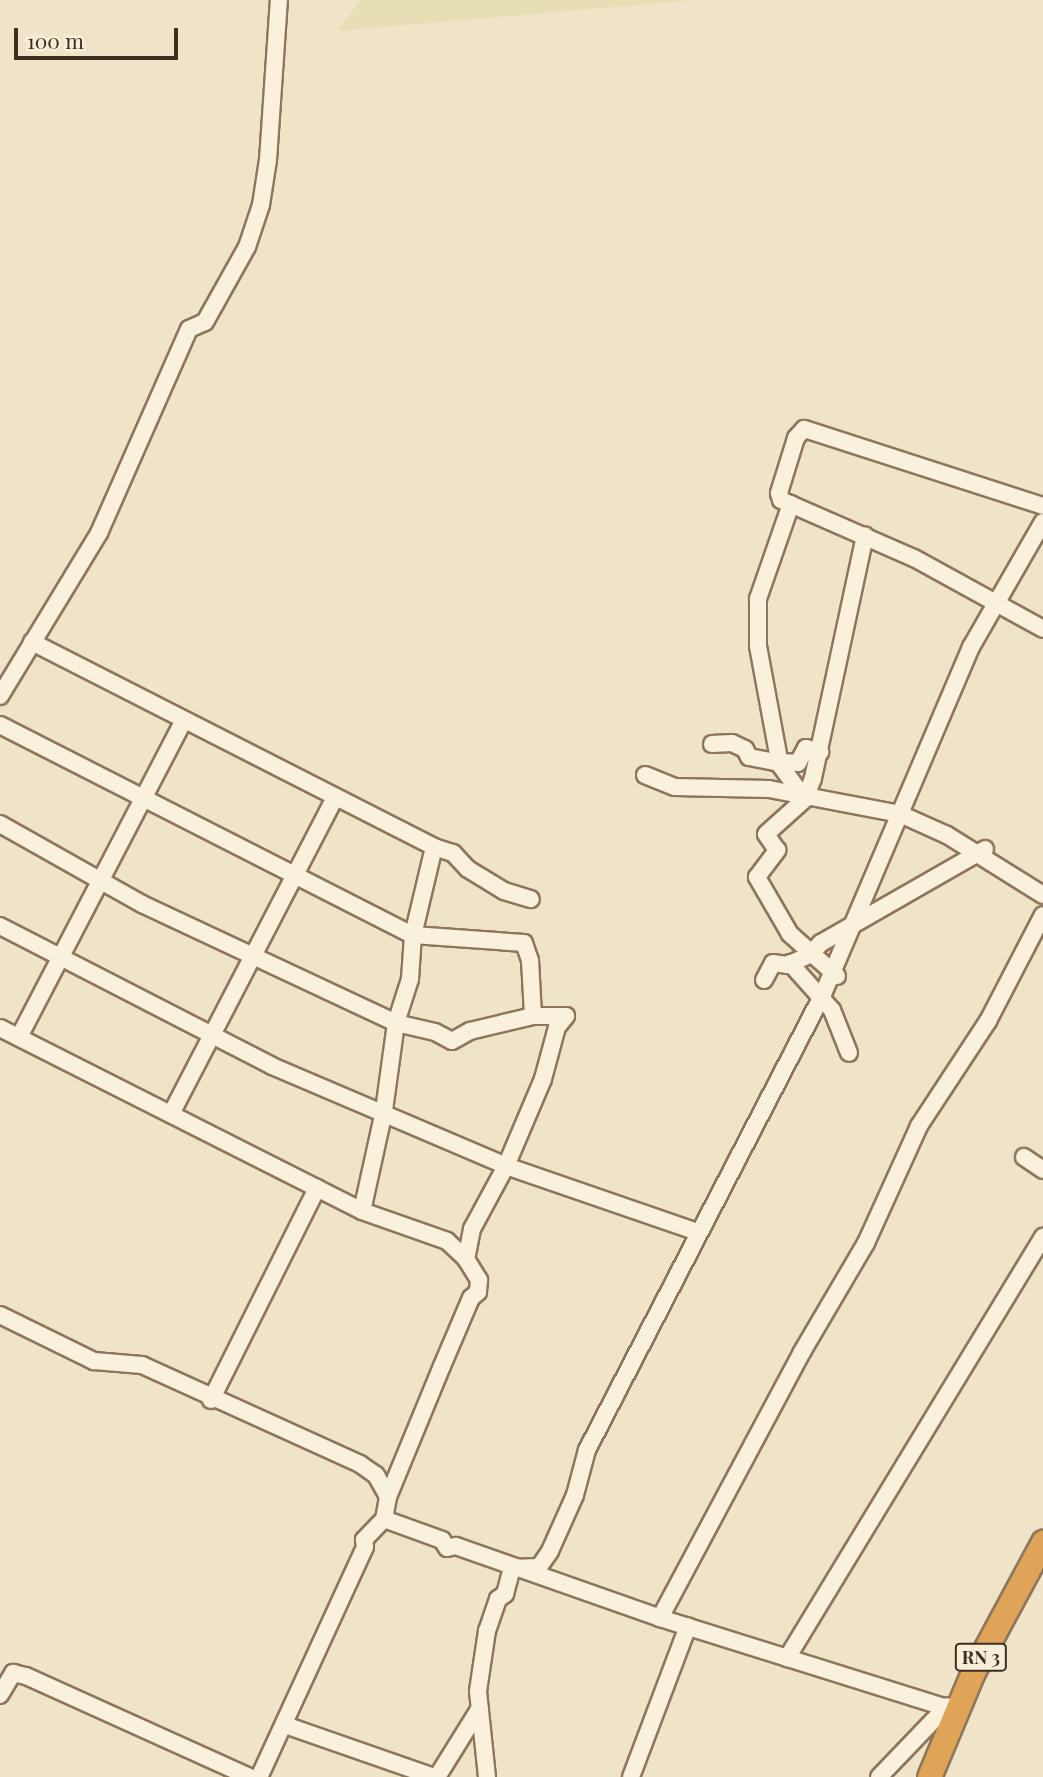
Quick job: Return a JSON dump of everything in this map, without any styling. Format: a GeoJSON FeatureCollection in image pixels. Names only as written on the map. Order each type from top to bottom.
{"type":"FeatureCollection","features":[{"type":"Feature","properties":{"kind":"highway","name":"RN 3"},"geometry":{"type":"LineString","coordinates":[[929,1777],[952,1708],[1043,1542]]}},
{"type":"Feature","properties":{"kind":"street"},"geometry":{"type":"LineString","coordinates":[[0,696],[99,533],[189,329],[205,322],[247,247],[261,205],[268,160],[279,0]]}},
{"type":"Feature","properties":{"kind":"street"},"geometry":{"type":"LineString","coordinates":[[1043,506],[804,429],[796,438],[779,493],[791,504],[865,536],[1043,628]]}},
{"type":"Feature","properties":{"kind":"street"},"geometry":{"type":"LineString","coordinates":[[791,504],[758,598],[758,646],[779,762],[805,799]]}},
{"type":"Feature","properties":{"kind":"street"},"geometry":{"type":"LineString","coordinates":[[512,1568],[539,1567],[550,1551],[575,1495],[587,1450],[820,999],[836,975],[854,924],[971,647],[1043,522]]}},
{"type":"Feature","properties":{"kind":"street"},"geometry":{"type":"LineString","coordinates":[[836,975],[790,933],[758,877],[778,850],[766,834],[805,799],[820,752],[844,622],[865,536]]}},
{"type":"Feature","properties":{"kind":"street"},"geometry":{"type":"LineString","coordinates":[[32,642],[434,847],[453,853],[468,869],[504,891],[531,899]]}},
{"type":"Feature","properties":{"kind":"street"},"geometry":{"type":"LineString","coordinates":[[19,1037],[184,720]]}},
{"type":"Feature","properties":{"kind":"street"},"geometry":{"type":"LineString","coordinates":[[0,725],[413,935],[524,943],[530,960],[533,1016]]}},
{"type":"Feature","properties":{"kind":"street"},"geometry":{"type":"LineString","coordinates":[[712,744],[732,743],[746,749],[749,757],[779,762],[798,763],[806,748],[820,752]]}},
{"type":"Feature","properties":{"kind":"street"},"geometry":{"type":"LineString","coordinates":[[645,775],[675,787],[769,789],[805,799],[900,814],[982,850],[1043,895]]}},
{"type":"Feature","properties":{"kind":"street"},"geometry":{"type":"LineString","coordinates":[[171,1114],[335,797]]}},
{"type":"Feature","properties":{"kind":"street"},"geometry":{"type":"LineString","coordinates":[[0,824],[101,881],[253,958],[396,1023],[435,1032],[452,1041],[470,1031],[533,1016],[566,1016],[557,1027],[543,1079],[506,1166],[472,1229],[466,1259]]}},
{"type":"Feature","properties":{"kind":"street"},"geometry":{"type":"LineString","coordinates":[[362,1210],[384,1111],[396,1023],[410,979],[413,935],[434,847]]}},
{"type":"Feature","properties":{"kind":"street"},"geometry":{"type":"LineString","coordinates":[[764,980],[773,963],[790,963],[811,953],[854,924],[982,850]]}},
{"type":"Feature","properties":{"kind":"street"},"geometry":{"type":"LineString","coordinates":[[660,1618],[795,1364],[866,1243],[919,1126],[988,1021],[1043,915]]}},
{"type":"Feature","properties":{"kind":"street"},"geometry":{"type":"LineString","coordinates":[[0,926],[210,1037],[506,1166],[698,1232]]}},
{"type":"Feature","properties":{"kind":"street"},"geometry":{"type":"LineString","coordinates":[[790,963],[832,1010],[849,1053]]}},
{"type":"Feature","properties":{"kind":"street"},"geometry":{"type":"LineString","coordinates":[[0,1028],[362,1210],[447,1241],[466,1259],[479,1280],[478,1292],[471,1298],[388,1497],[384,1519],[364,1540],[285,1725],[259,1777]]}},
{"type":"Feature","properties":{"kind":"street"},"geometry":{"type":"LineString","coordinates":[[1024,1157],[1043,1170]]}},
{"type":"Feature","properties":{"kind":"street"},"geometry":{"type":"LineString","coordinates":[[211,1400],[317,1188]]}},
{"type":"Feature","properties":{"kind":"street"},"geometry":{"type":"LineString","coordinates":[[787,1658],[1038,1256],[1043,1237]]}},
{"type":"Feature","properties":{"kind":"street"},"geometry":{"type":"LineString","coordinates":[[0,1315],[94,1361],[142,1365],[211,1400],[360,1464],[376,1475],[388,1497]]}},
{"type":"Feature","properties":{"kind":"street"},"geometry":{"type":"LineString","coordinates":[[384,1519],[442,1540],[447,1548],[456,1546],[512,1568],[587,1589],[660,1618],[952,1708],[879,1777]]}},
{"type":"Feature","properties":{"kind":"street"},"geometry":{"type":"LineString","coordinates":[[487,1777],[480,1708],[487,1631],[512,1568]]}},
{"type":"Feature","properties":{"kind":"street"},"geometry":{"type":"LineString","coordinates":[[631,1777],[688,1626]]}},
{"type":"Feature","properties":{"kind":"street"},"geometry":{"type":"LineString","coordinates":[[0,1695],[13,1673],[26,1676],[250,1777]]}},
{"type":"Feature","properties":{"kind":"street"},"geometry":{"type":"LineString","coordinates":[[285,1725],[436,1777],[480,1708]]}},
{"type":"Feature","properties":{"kind":"shaded area"},"geometry":{"type":"Polygon","coordinates":[[[361,0],[696,0],[337,31],[361,0]]]}}]}
